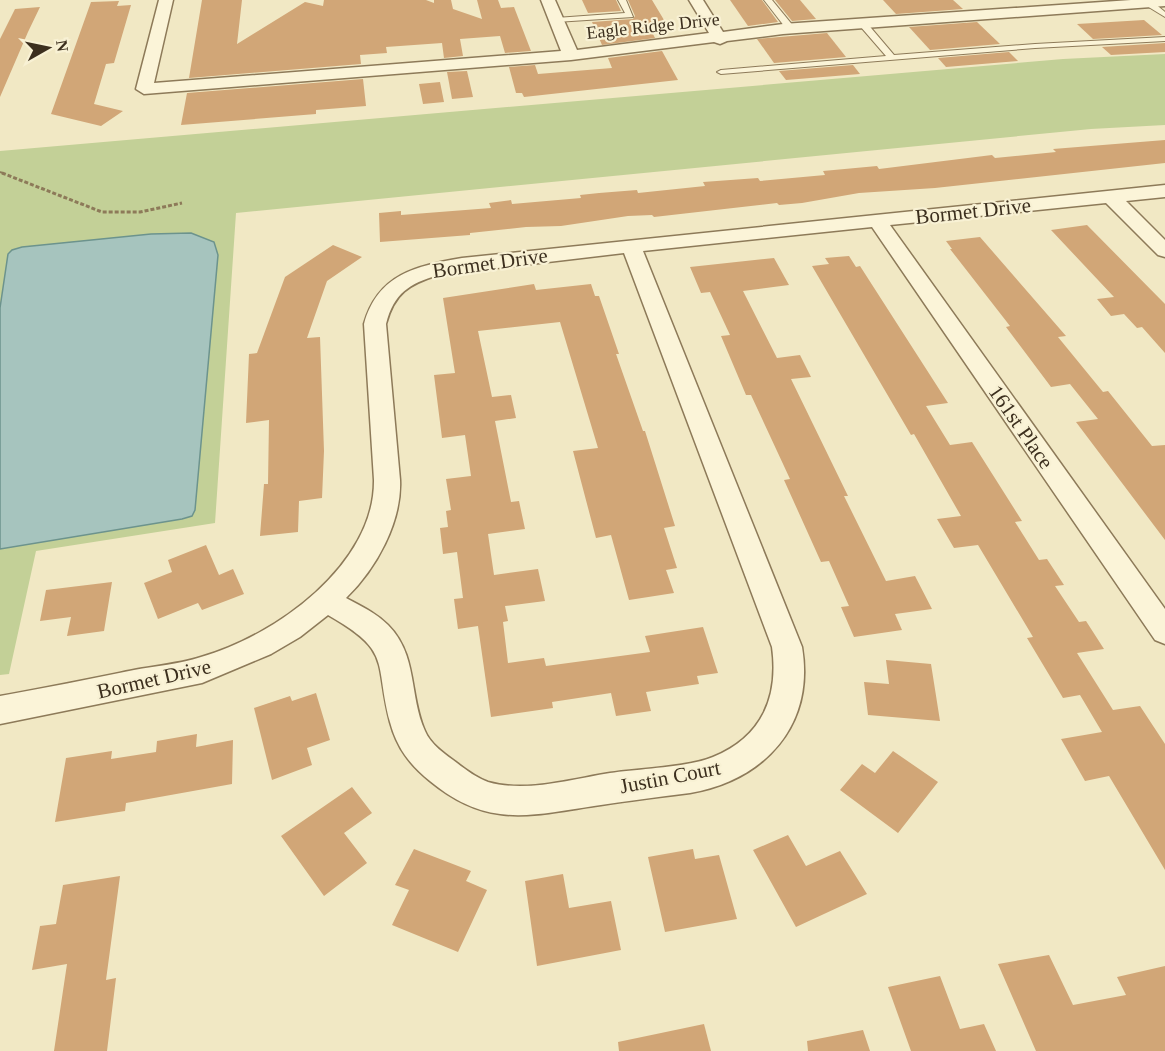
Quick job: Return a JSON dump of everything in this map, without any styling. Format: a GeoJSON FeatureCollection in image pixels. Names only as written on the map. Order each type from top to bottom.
{"type":"FeatureCollection","features":[{"type":"Feature","properties":{"kind":"street","name":"Eagle Ridge Drive"},"geometry":{"type":"LineString","coordinates":[[166,0],[144,89],[571,55],[791,29],[1158,3]]}},
{"type":"Feature","properties":{"kind":"street"},"geometry":{"type":"LineString","coordinates":[[548,0],[571,55]]}},
{"type":"Feature","properties":{"kind":"street"},"geometry":{"type":"LineString","coordinates":[[696,0],[720,39]]}},
{"type":"Feature","properties":{"kind":"street"},"geometry":{"type":"LineString","coordinates":[[972,0],[989,15]]}},
{"type":"Feature","properties":{"kind":"street"},"geometry":{"type":"LineString","coordinates":[[1045,0],[1058,11]]}},
{"type":"Feature","properties":{"kind":"street","name":"Bormet Drive"},"geometry":{"type":"LineString","coordinates":[[0,710],[165,679],[210,667],[263,643],[327,601],[360,560],[374,536],[386,500],[375,324],[382,300],[406,279],[442,267],[1165,191]]}},
{"type":"Feature","properties":{"kind":"street"},"geometry":{"type":"LineString","coordinates":[[1110,197],[1165,251]]}},
{"type":"Feature","properties":{"kind":"street","name":"161st Place"},"geometry":{"type":"LineString","coordinates":[[877,221],[1165,632]]}},
{"type":"Feature","properties":{"kind":"street","name":"Justin Court"},"geometry":{"type":"LineString","coordinates":[[327,601],[363,622],[383,639],[393,658],[400,680],[406,721],[412,741],[459,784],[482,796],[506,801],[525,801],[705,774],[735,762],[758,745],[778,722],[792,683],[787,647],[631,246]]}},
{"type":"Feature","properties":{"kind":"lane"},"geometry":{"type":"LineString","coordinates":[[556,20],[630,15],[622,0]]}},
{"type":"Feature","properties":{"kind":"lane"},"geometry":{"type":"LineString","coordinates":[[768,0],[791,29]]}},
{"type":"Feature","properties":{"kind":"lane"},"geometry":{"type":"LineString","coordinates":[[1158,3],[1165,15]]}},
{"type":"Feature","properties":{"kind":"lane"},"geometry":{"type":"LineString","coordinates":[[863,24],[892,58]]}},
{"type":"Feature","properties":{"kind":"lane"},"geometry":{"type":"LineString","coordinates":[[721,72],[1165,39]]}},
{"type":"Feature","properties":{"kind":"path"},"geometry":{"type":"LineString","coordinates":[[0,172],[102,212],[140,212],[182,203]]}},
{"type":"Feature","properties":{"kind":"green space"},"geometry":{"type":"Polygon","coordinates":[[[1165,54],[1165,125],[1091,129],[236,213],[215,523],[36,551],[9,674],[0,675],[0,151],[1063,59],[1165,54]]]}},
{"type":"Feature","properties":{"kind":"water"},"geometry":{"type":"Polygon","coordinates":[[[191,233],[214,242],[218,255],[195,510],[192,516],[0,549],[0,308],[8,254],[22,247],[151,234],[191,233]]]}},
{"type":"Feature","properties":{"kind":"building"},"geometry":{"type":"Polygon","coordinates":[[[202,0],[242,0],[237,44],[305,2],[323,6],[324,0],[426,0],[434,3],[434,0],[451,0],[453,9],[482,19],[477,0],[498,0],[501,8],[514,7],[531,51],[505,53],[500,36],[460,39],[463,56],[444,58],[442,43],[386,47],[387,53],[360,55],[361,64],[189,78],[202,0]]]}},
{"type":"Feature","properties":{"kind":"building"},"geometry":{"type":"Polygon","coordinates":[[[582,0],[616,0],[621,11],[588,13],[582,0]]]}},
{"type":"Feature","properties":{"kind":"building"},"geometry":{"type":"Polygon","coordinates":[[[628,0],[652,0],[670,30],[652,32],[655,38],[602,45],[592,22],[633,19],[635,16],[628,0]]]}},
{"type":"Feature","properties":{"kind":"building"},"geometry":{"type":"Polygon","coordinates":[[[730,0],[762,0],[778,22],[748,26],[730,0]]]}},
{"type":"Feature","properties":{"kind":"building"},"geometry":{"type":"Polygon","coordinates":[[[775,0],[800,0],[816,19],[792,21],[775,0]]]}},
{"type":"Feature","properties":{"kind":"building"},"geometry":{"type":"Polygon","coordinates":[[[883,0],[953,0],[963,9],[896,14],[883,0]]]}},
{"type":"Feature","properties":{"kind":"building"},"geometry":{"type":"Polygon","coordinates":[[[119,1],[117,6],[131,5],[114,63],[106,64],[94,104],[123,111],[101,126],[51,114],[91,2],[119,1]]]}},
{"type":"Feature","properties":{"kind":"building"},"geometry":{"type":"Polygon","coordinates":[[[40,7],[0,97],[0,39],[15,9],[40,7]]]}},
{"type":"Feature","properties":{"kind":"building"},"geometry":{"type":"Polygon","coordinates":[[[1144,20],[1162,35],[1093,39],[1077,24],[1144,20]]]}},
{"type":"Feature","properties":{"kind":"building"},"geometry":{"type":"Polygon","coordinates":[[[977,22],[1000,44],[930,50],[909,27],[977,22]]]}},
{"type":"Feature","properties":{"kind":"building"},"geometry":{"type":"Polygon","coordinates":[[[827,33],[846,57],[774,63],[757,39],[827,33]]]}},
{"type":"Feature","properties":{"kind":"building"},"geometry":{"type":"Polygon","coordinates":[[[1165,43],[1165,52],[1111,55],[1102,47],[1165,43]]]}},
{"type":"Feature","properties":{"kind":"building"},"geometry":{"type":"Polygon","coordinates":[[[662,51],[678,80],[524,97],[522,93],[516,93],[509,67],[535,65],[538,74],[612,68],[608,58],[662,51]]]}},
{"type":"Feature","properties":{"kind":"building"},"geometry":{"type":"Polygon","coordinates":[[[1009,52],[1018,61],[946,67],[938,58],[1009,52]]]}},
{"type":"Feature","properties":{"kind":"building"},"geometry":{"type":"Polygon","coordinates":[[[853,65],[860,74],[786,80],[779,71],[853,65]]]}},
{"type":"Feature","properties":{"kind":"building"},"geometry":{"type":"Polygon","coordinates":[[[467,71],[473,97],[452,99],[447,72],[467,71]]]}},
{"type":"Feature","properties":{"kind":"building"},"geometry":{"type":"Polygon","coordinates":[[[363,79],[366,106],[316,110],[316,114],[181,125],[187,93],[363,79]]]}},
{"type":"Feature","properties":{"kind":"building"},"geometry":{"type":"Polygon","coordinates":[[[440,82],[444,102],[423,104],[419,84],[440,82]]]}},
{"type":"Feature","properties":{"kind":"building"},"geometry":{"type":"Polygon","coordinates":[[[1165,140],[1165,163],[935,188],[859,193],[802,203],[779,205],[777,203],[654,217],[652,215],[628,216],[561,226],[526,227],[470,233],[470,235],[380,242],[379,213],[401,211],[401,215],[491,208],[489,203],[511,200],[512,204],[581,198],[580,195],[599,193],[637,190],[638,193],[705,186],[703,182],[758,178],[760,181],[825,175],[823,171],[877,166],[879,169],[992,155],[995,158],[1056,152],[1053,149],[1165,140]]]}},
{"type":"Feature","properties":{"kind":"building"},"geometry":{"type":"Polygon","coordinates":[[[1087,225],[1165,304],[1165,353],[1142,327],[1137,328],[1124,314],[1111,316],[1097,299],[1114,297],[1051,230],[1087,225]]]}},
{"type":"Feature","properties":{"kind":"building"},"geometry":{"type":"Polygon","coordinates":[[[980,237],[1066,336],[1058,337],[1103,392],[1108,391],[1152,446],[1165,445],[1165,540],[1076,422],[1098,419],[1070,384],[1051,387],[1006,327],[1010,326],[946,241],[980,237]]]}},
{"type":"Feature","properties":{"kind":"building"},"geometry":{"type":"Polygon","coordinates":[[[333,245],[362,257],[327,281],[307,338],[320,337],[324,451],[322,498],[299,501],[298,532],[260,536],[264,484],[268,484],[269,420],[246,423],[249,354],[257,353],[285,277],[333,245]]]}},
{"type":"Feature","properties":{"kind":"building"},"geometry":{"type":"Polygon","coordinates":[[[849,256],[856,267],[860,266],[948,403],[926,406],[950,445],[972,442],[1022,521],[1015,522],[1039,560],[1047,559],[1064,585],[1055,586],[1079,622],[1086,621],[1104,649],[1077,653],[1113,710],[1140,706],[1165,744],[1165,870],[1109,776],[1085,781],[1061,739],[1102,732],[1080,695],[1063,698],[1027,638],[1033,637],[978,545],[954,548],[937,519],[961,516],[812,266],[829,264],[825,258],[849,256]]]}},
{"type":"Feature","properties":{"kind":"building"},"geometry":{"type":"Polygon","coordinates":[[[774,258],[789,285],[743,291],[777,358],[800,355],[811,377],[791,379],[848,496],[844,496],[886,581],[915,576],[932,609],[895,614],[902,630],[854,637],[841,607],[849,606],[829,561],[821,562],[784,480],[790,479],[751,395],[746,395],[721,336],[730,335],[710,292],[701,293],[690,267],[774,258]]]}},
{"type":"Feature","properties":{"kind":"building"},"geometry":{"type":"Polygon","coordinates":[[[534,284],[536,290],[591,284],[595,296],[599,296],[619,354],[616,354],[643,431],[645,431],[675,526],[664,528],[677,568],[666,570],[674,593],[629,600],[611,535],[596,538],[573,451],[598,448],[560,322],[478,331],[492,397],[511,395],[516,418],[495,421],[511,502],[519,501],[525,529],[488,534],[494,575],[538,569],[545,601],[505,606],[508,621],[503,622],[508,663],[544,658],[546,666],[650,652],[645,636],[703,627],[718,673],[697,676],[699,684],[646,692],[651,711],[616,716],[611,693],[552,702],[553,708],[491,717],[478,626],[458,629],[454,599],[463,598],[457,552],[443,554],[440,528],[448,527],[446,511],[451,510],[446,479],[471,476],[465,435],[442,438],[434,375],[455,373],[443,298],[534,284]]]}},
{"type":"Feature","properties":{"kind":"building"},"geometry":{"type":"Polygon","coordinates":[[[206,545],[219,575],[233,569],[244,594],[202,610],[198,603],[158,619],[144,583],[172,572],[168,560],[206,545]]]}},
{"type":"Feature","properties":{"kind":"building"},"geometry":{"type":"Polygon","coordinates":[[[112,582],[104,631],[67,636],[71,617],[40,621],[46,590],[112,582]]]}},
{"type":"Feature","properties":{"kind":"building"},"geometry":{"type":"Polygon","coordinates":[[[886,660],[931,664],[940,721],[868,715],[864,682],[889,684],[886,660]]]}},
{"type":"Feature","properties":{"kind":"building"},"geometry":{"type":"Polygon","coordinates":[[[316,693],[330,740],[307,748],[312,765],[272,780],[254,708],[290,696],[292,701],[316,693]]]}},
{"type":"Feature","properties":{"kind":"building"},"geometry":{"type":"Polygon","coordinates":[[[197,734],[196,747],[233,740],[232,784],[126,803],[125,811],[55,822],[66,758],[112,751],[111,759],[156,752],[157,741],[197,734]]]}},
{"type":"Feature","properties":{"kind":"building"},"geometry":{"type":"Polygon","coordinates":[[[893,751],[938,782],[898,833],[840,790],[862,764],[875,773],[893,751]]]}},
{"type":"Feature","properties":{"kind":"building"},"geometry":{"type":"Polygon","coordinates":[[[352,787],[372,813],[344,833],[367,863],[324,896],[281,836],[352,787]]]}},
{"type":"Feature","properties":{"kind":"building"},"geometry":{"type":"Polygon","coordinates":[[[788,835],[806,866],[840,851],[867,894],[796,927],[753,850],[788,835]]]}},
{"type":"Feature","properties":{"kind":"building"},"geometry":{"type":"Polygon","coordinates":[[[414,849],[471,871],[466,881],[487,890],[458,952],[392,925],[409,890],[395,885],[414,849]]]}},
{"type":"Feature","properties":{"kind":"building"},"geometry":{"type":"Polygon","coordinates":[[[693,849],[695,859],[719,855],[737,919],[665,932],[648,857],[693,849]]]}},
{"type":"Feature","properties":{"kind":"building"},"geometry":{"type":"Polygon","coordinates":[[[563,874],[569,908],[611,901],[621,950],[537,966],[525,881],[563,874]]]}},
{"type":"Feature","properties":{"kind":"building"},"geometry":{"type":"Polygon","coordinates":[[[120,876],[106,980],[116,978],[107,1051],[54,1051],[67,964],[32,970],[40,926],[56,924],[63,885],[120,876]]]}},
{"type":"Feature","properties":{"kind":"building"},"geometry":{"type":"Polygon","coordinates":[[[1049,955],[1073,1005],[1126,995],[1117,977],[1165,966],[1165,1051],[1036,1051],[998,964],[1049,955]]]}},
{"type":"Feature","properties":{"kind":"building"},"geometry":{"type":"Polygon","coordinates":[[[940,976],[960,1029],[984,1024],[996,1051],[911,1051],[888,987],[940,976]]]}},
{"type":"Feature","properties":{"kind":"building"},"geometry":{"type":"Polygon","coordinates":[[[704,1024],[711,1051],[619,1051],[618,1042],[704,1024]]]}},
{"type":"Feature","properties":{"kind":"building"},"geometry":{"type":"Polygon","coordinates":[[[863,1030],[870,1051],[808,1051],[807,1041],[863,1030]]]}}]}
